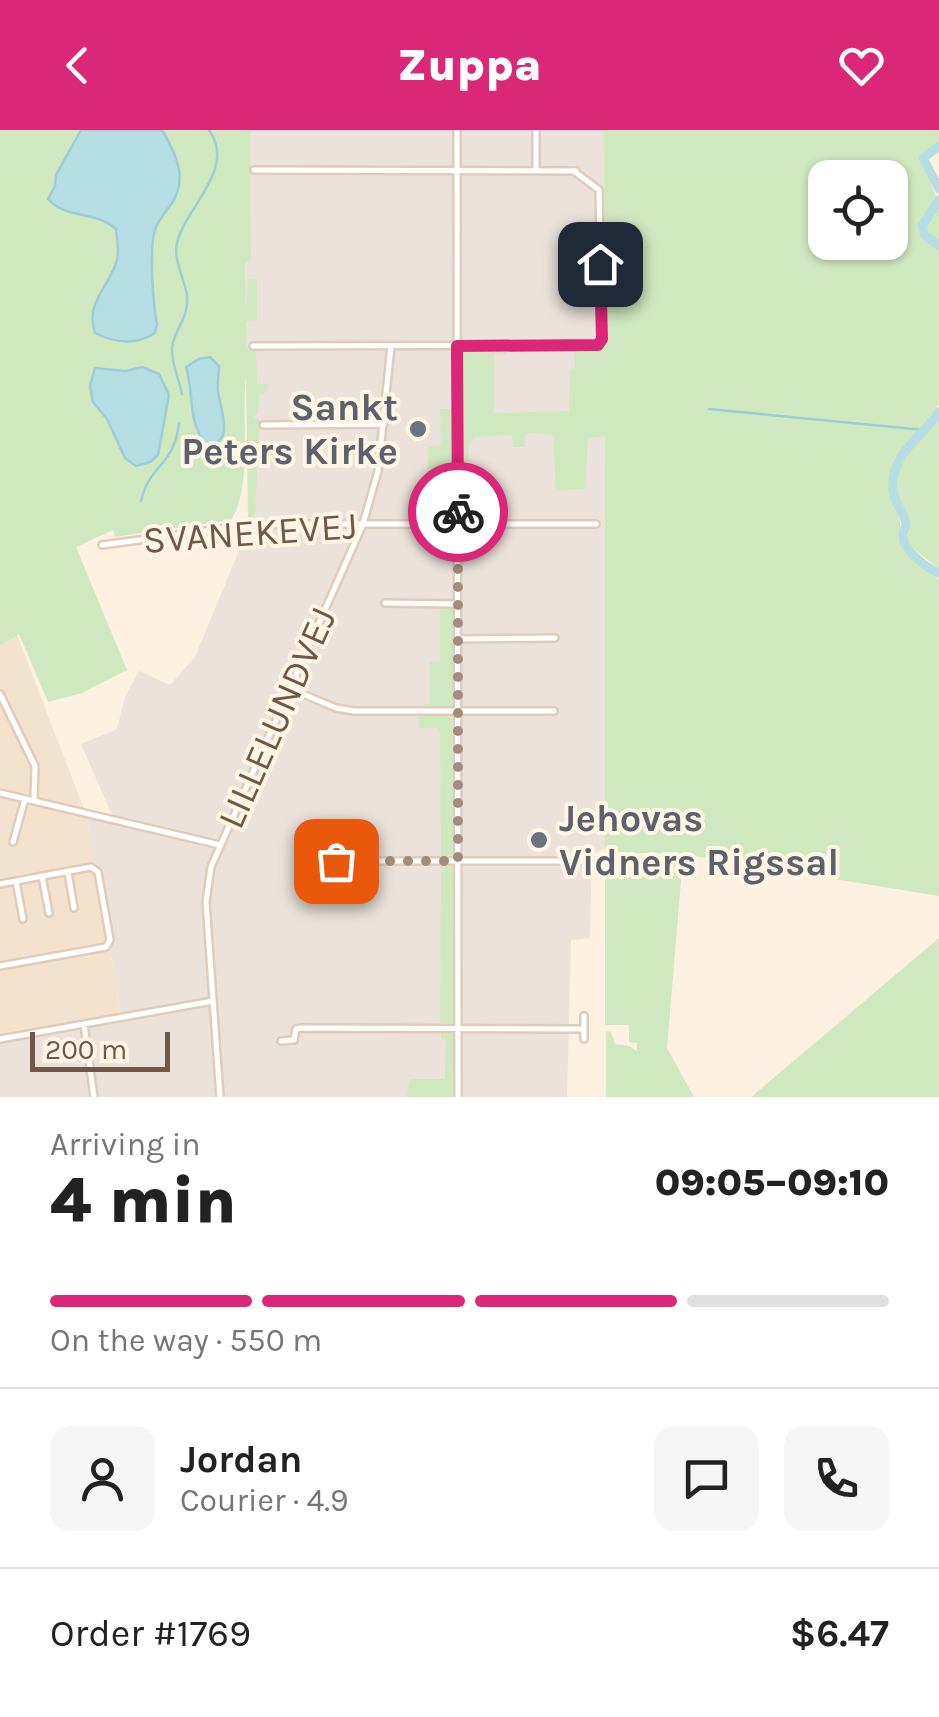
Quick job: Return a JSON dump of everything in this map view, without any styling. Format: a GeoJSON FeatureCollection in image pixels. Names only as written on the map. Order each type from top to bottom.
{"type":"FeatureCollection","features":[{"type":"Feature","properties":{"kind":"street"},"geometry":{"type":"LineString","coordinates":[[457,130],[458,1097]]}},
{"type":"Feature","properties":{"kind":"street"},"geometry":{"type":"LineString","coordinates":[[536,130],[536,171]]}},
{"type":"Feature","properties":{"kind":"street"},"geometry":{"type":"LineString","coordinates":[[253,346],[598,345],[602,339],[599,190],[577,170],[254,170]]}},
{"type":"Feature","properties":{"kind":"street","name":"LILLELUNDVEJ"},"geometry":{"type":"LineString","coordinates":[[220,1097],[206,902],[211,868],[364,524],[378,470],[391,346]]}},
{"type":"Feature","properties":{"kind":"street"},"geometry":{"type":"LineString","coordinates":[[263,425],[384,424]]}},
{"type":"Feature","properties":{"kind":"street","name":"SVANEKEVEJ"},"geometry":{"type":"LineString","coordinates":[[102,545],[243,526],[596,524]]}},
{"type":"Feature","properties":{"kind":"street"},"geometry":{"type":"LineString","coordinates":[[385,603],[458,604]]}},
{"type":"Feature","properties":{"kind":"street"},"geometry":{"type":"LineString","coordinates":[[458,639],[554,638]]}},
{"type":"Feature","properties":{"kind":"street"},"geometry":{"type":"LineString","coordinates":[[291,689],[336,708],[354,710],[554,711]]}},
{"type":"Feature","properties":{"kind":"street"},"geometry":{"type":"LineString","coordinates":[[0,694],[35,766],[34,800]]}},
{"type":"Feature","properties":{"kind":"street"},"geometry":{"type":"LineString","coordinates":[[0,793],[220,845]]}},
{"type":"Feature","properties":{"kind":"street"},"geometry":{"type":"LineString","coordinates":[[14,842],[25,798]]}},
{"type":"Feature","properties":{"kind":"street"},"geometry":{"type":"LineString","coordinates":[[323,861],[604,861]]}},
{"type":"Feature","properties":{"kind":"street"},"geometry":{"type":"LineString","coordinates":[[0,884],[91,867],[98,872],[110,940],[106,947],[0,966]]}},
{"type":"Feature","properties":{"kind":"street"},"geometry":{"type":"LineString","coordinates":[[68,872],[74,908]]}},
{"type":"Feature","properties":{"kind":"street"},"geometry":{"type":"LineString","coordinates":[[42,876],[48,913]]}},
{"type":"Feature","properties":{"kind":"street"},"geometry":{"type":"LineString","coordinates":[[16,881],[23,919]]}},
{"type":"Feature","properties":{"kind":"street"},"geometry":{"type":"LineString","coordinates":[[0,1038],[213,1001]]}},
{"type":"Feature","properties":{"kind":"street"},"geometry":{"type":"LineString","coordinates":[[584,1016],[584,1039]]}},
{"type":"Feature","properties":{"kind":"street"},"geometry":{"type":"LineString","coordinates":[[84,1024],[94,1097]]}},
{"type":"Feature","properties":{"kind":"street"},"geometry":{"type":"LineString","coordinates":[[281,1041],[294,1040],[296,1029],[302,1028],[584,1029]]}},
{"type":"Feature","properties":{"kind":"shaded area"},"geometry":{"type":"Polygon","coordinates":[[[250,130],[604,130],[606,848],[592,854],[590,938],[571,940],[567,1097],[0,1097],[0,1042],[122,1018],[87,817],[116,824],[81,744],[117,729],[125,697],[139,671],[170,685],[195,657],[248,529],[251,354],[247,353],[245,262],[251,260],[250,130]]]}},
{"type":"Feature","properties":{"kind":"shaded area"},"geometry":{"type":"Polygon","coordinates":[[[17,635],[87,817],[122,1019],[0,1042],[0,646],[17,635]]]}},
{"type":"Feature","properties":{"kind":"green space"},"geometry":{"type":"Polygon","coordinates":[[[0,130],[250,130],[251,260],[245,262],[246,308],[248,280],[257,279],[257,320],[246,321],[247,350],[256,350],[257,384],[268,384],[268,390],[259,396],[258,412],[253,418],[259,420],[255,516],[248,517],[246,376],[244,470],[238,506],[231,520],[115,537],[113,530],[76,547],[127,670],[82,693],[48,702],[19,634],[0,646],[0,130]]]}},
{"type":"Feature","properties":{"kind":"green space"},"geometry":{"type":"Polygon","coordinates":[[[604,130],[939,130],[939,144],[920,157],[937,198],[920,226],[935,249],[923,226],[939,200],[939,402],[927,423],[903,449],[889,484],[900,522],[899,539],[939,580],[939,896],[674,853],[638,853],[639,857],[683,857],[667,1048],[694,1097],[606,1097],[606,1031],[611,1032],[615,1044],[637,1051],[637,1043],[629,1042],[629,1025],[605,1025],[605,436],[588,438],[585,489],[556,490],[553,434],[526,433],[524,447],[513,447],[512,435],[476,437],[469,445],[467,512],[473,512],[473,519],[462,519],[462,351],[507,349],[507,354],[494,354],[494,413],[569,411],[574,348],[605,347],[604,130]]]}},
{"type":"Feature","properties":{"kind":"green space"},"geometry":{"type":"Polygon","coordinates":[[[440,409],[452,409],[453,484],[428,484],[428,447],[441,446],[440,409]]]}},
{"type":"Feature","properties":{"kind":"green space"},"geometry":{"type":"Polygon","coordinates":[[[939,415],[939,569],[907,543],[909,524],[897,497],[896,481],[902,459],[913,442],[939,415]]]}},
{"type":"Feature","properties":{"kind":"green space"},"geometry":{"type":"Polygon","coordinates":[[[440,607],[453,607],[453,706],[414,706],[430,704],[430,662],[440,661],[440,607]]]}},
{"type":"Feature","properties":{"kind":"green space"},"geometry":{"type":"Polygon","coordinates":[[[418,716],[452,719],[453,854],[441,858],[440,733],[436,728],[419,728],[418,716]]]}},
{"type":"Feature","properties":{"kind":"green space"},"geometry":{"type":"Polygon","coordinates":[[[441,866],[453,866],[453,1023],[440,1023],[441,866]]]}},
{"type":"Feature","properties":{"kind":"green space"},"geometry":{"type":"Polygon","coordinates":[[[939,938],[939,1097],[751,1097],[939,938]]]}},
{"type":"Feature","properties":{"kind":"green space"},"geometry":{"type":"Polygon","coordinates":[[[441,1032],[453,1033],[452,1097],[407,1097],[410,1079],[445,1079],[446,1040],[441,1039],[441,1032]]]}},
{"type":"Feature","properties":{"kind":"water"},"geometry":{"type":"Polygon","coordinates":[[[81,130],[162,130],[178,166],[177,194],[153,238],[157,324],[155,333],[140,340],[118,341],[95,333],[95,304],[117,259],[116,229],[99,219],[64,210],[48,199],[56,175],[81,130]]]}},
{"type":"Feature","properties":{"kind":"water"},"geometry":{"type":"Polygon","coordinates":[[[210,357],[219,366],[224,432],[216,443],[207,446],[196,426],[186,367],[210,357]]]}},
{"type":"Feature","properties":{"kind":"water"},"geometry":{"type":"Polygon","coordinates":[[[142,367],[159,374],[169,395],[158,455],[136,466],[125,458],[107,419],[93,402],[90,386],[95,368],[126,371],[142,367]]]}},
{"type":"Feature","properties":{"kind":"waterway"},"geometry":{"type":"LineString","coordinates":[[182,394],[172,348],[186,311],[187,296],[176,249],[182,229],[214,173],[216,145],[209,130]]}},
{"type":"Feature","properties":{"kind":"waterway"},"geometry":{"type":"LineString","coordinates":[[939,146],[923,158],[939,189]]}},
{"type":"Feature","properties":{"kind":"waterway"},"geometry":{"type":"LineString","coordinates":[[939,200],[922,226],[925,235],[939,246]]}},
{"type":"Feature","properties":{"kind":"waterway"},"geometry":{"type":"LineString","coordinates":[[709,409],[924,430]]}},
{"type":"Feature","properties":{"kind":"waterway"},"geometry":{"type":"LineString","coordinates":[[939,412],[901,457],[893,478],[895,499],[905,520],[904,541],[922,563],[939,573]]}},
{"type":"Feature","properties":{"kind":"waterway"},"geometry":{"type":"LineString","coordinates":[[141,501],[150,479],[172,448],[179,423]]}},
{"type":"Feature","properties":{"kind":"way so far"},"geometry":{"type":"LineString","coordinates":[[336,861],[458,861],[458,512]]}},
{"type":"Feature","properties":{"kind":"place","name":"Sankt Peters Kirke"},"geometry":{"type":"Point","coordinates":[418,429]}},
{"type":"Feature","properties":{"kind":"place","name":"Jehovas Vidners Rigssal"},"geometry":{"type":"Point","coordinates":[539,840]}},
{"type":"Feature","properties":{"kind":"route"},"geometry":{"type":"LineString","coordinates":[[458,512],[457,346],[598,345],[602,339],[600,264]]}}]}
